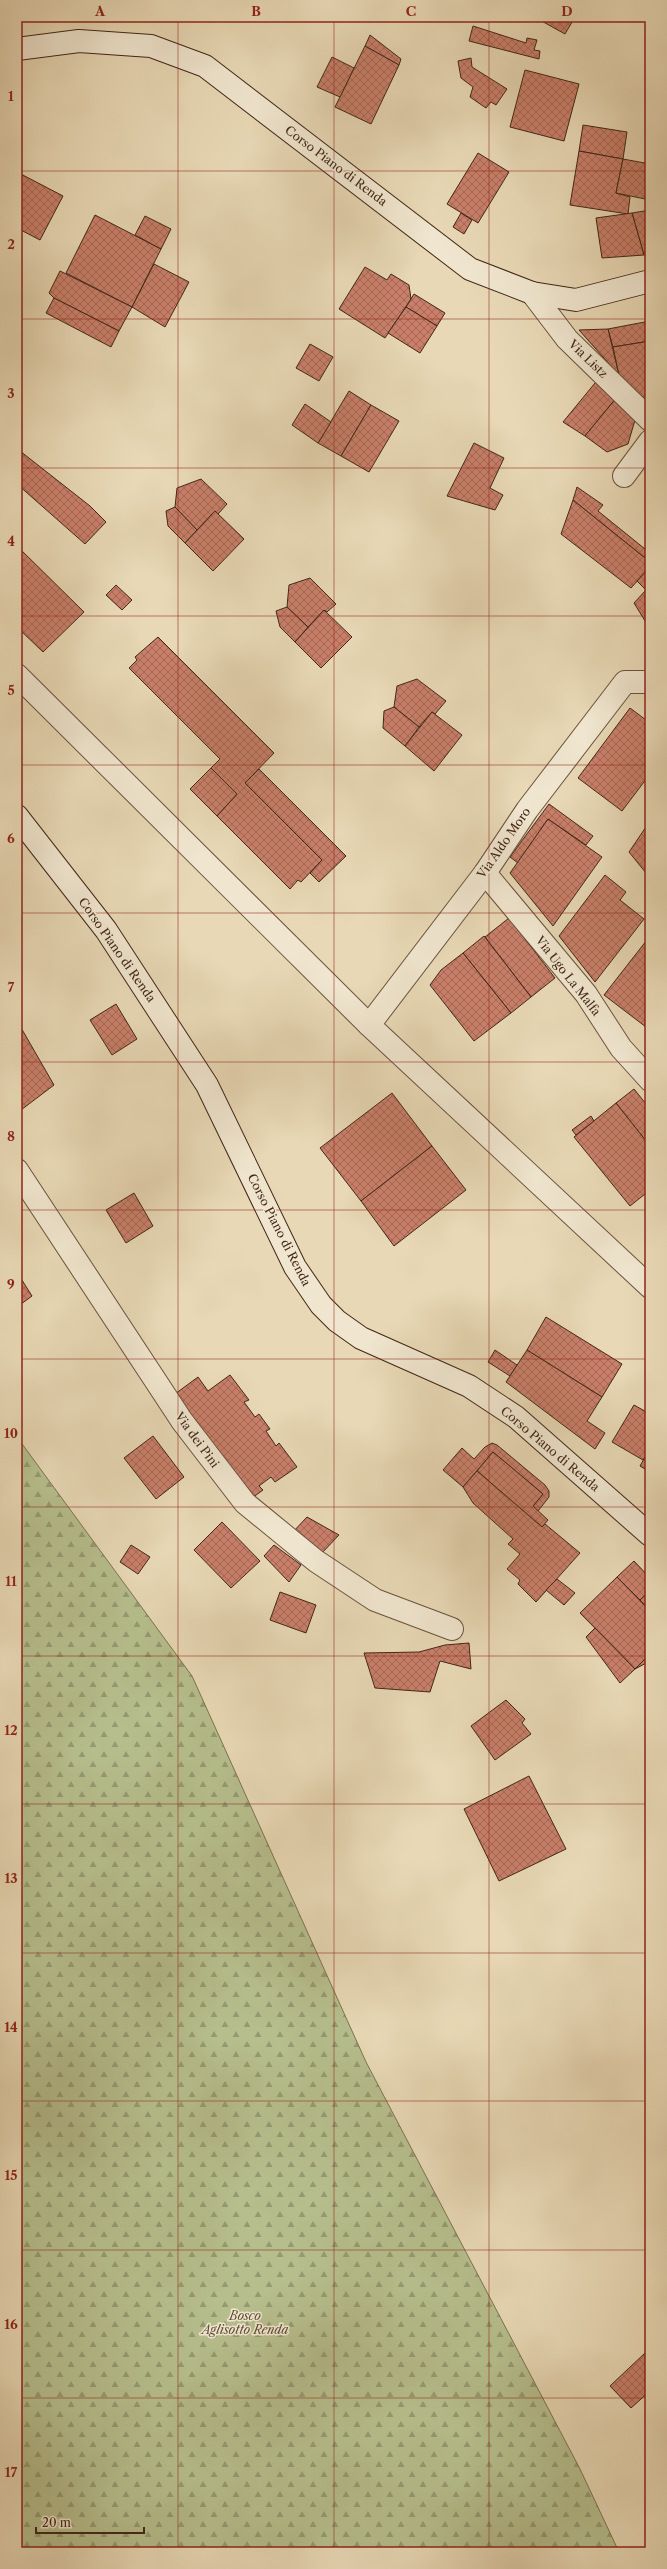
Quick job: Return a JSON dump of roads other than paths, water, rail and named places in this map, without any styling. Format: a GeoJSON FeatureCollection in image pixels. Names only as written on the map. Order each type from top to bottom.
{"type":"FeatureCollection","features":[{"type":"Feature","properties":{"kind":"street","name":"Corso Piano di Renda"},"geometry":{"type":"LineString","coordinates":[[17,49],[79,41],[151,46],[205,66],[470,269],[532,293],[576,300],[650,281]]}},
{"type":"Feature","properties":{"kind":"street","name":"Via Listz"},"geometry":{"type":"LineString","coordinates":[[532,293],[567,339],[650,420]]}},
{"type":"Feature","properties":{"kind":"street"},"geometry":{"type":"LineString","coordinates":[[624,476],[650,441]]}},
{"type":"Feature","properties":{"kind":"street"},"geometry":{"type":"LineString","coordinates":[[17,675],[370,1025],[650,1287]]}},
{"type":"Feature","properties":{"kind":"street","name":"Via Aldo Moro"},"geometry":{"type":"LineString","coordinates":[[370,1025],[485,873],[527,810],[625,682],[650,682]]}},
{"type":"Feature","properties":{"kind":"street","name":"Corso Piano di Renda"},"geometry":{"type":"LineString","coordinates":[[17,816],[106,930],[207,1085],[295,1267],[321,1305],[361,1338],[470,1386],[516,1417],[650,1536]]}},
{"type":"Feature","properties":{"kind":"street","name":"Via Ugo La Malfa"},"geometry":{"type":"LineString","coordinates":[[485,873],[586,994],[621,1048],[650,1080]]}},
{"type":"Feature","properties":{"kind":"street","name":"Via dei Pini"},"geometry":{"type":"LineString","coordinates":[[17,1170],[182,1421],[245,1503],[316,1561],[375,1600],[452,1629]]}},
{"type":"Feature","properties":{"kind":"park label","name":"Bosco Aglisotto Renda"},"geometry":{"type":"Point","coordinates":[245,2323]}}]}
